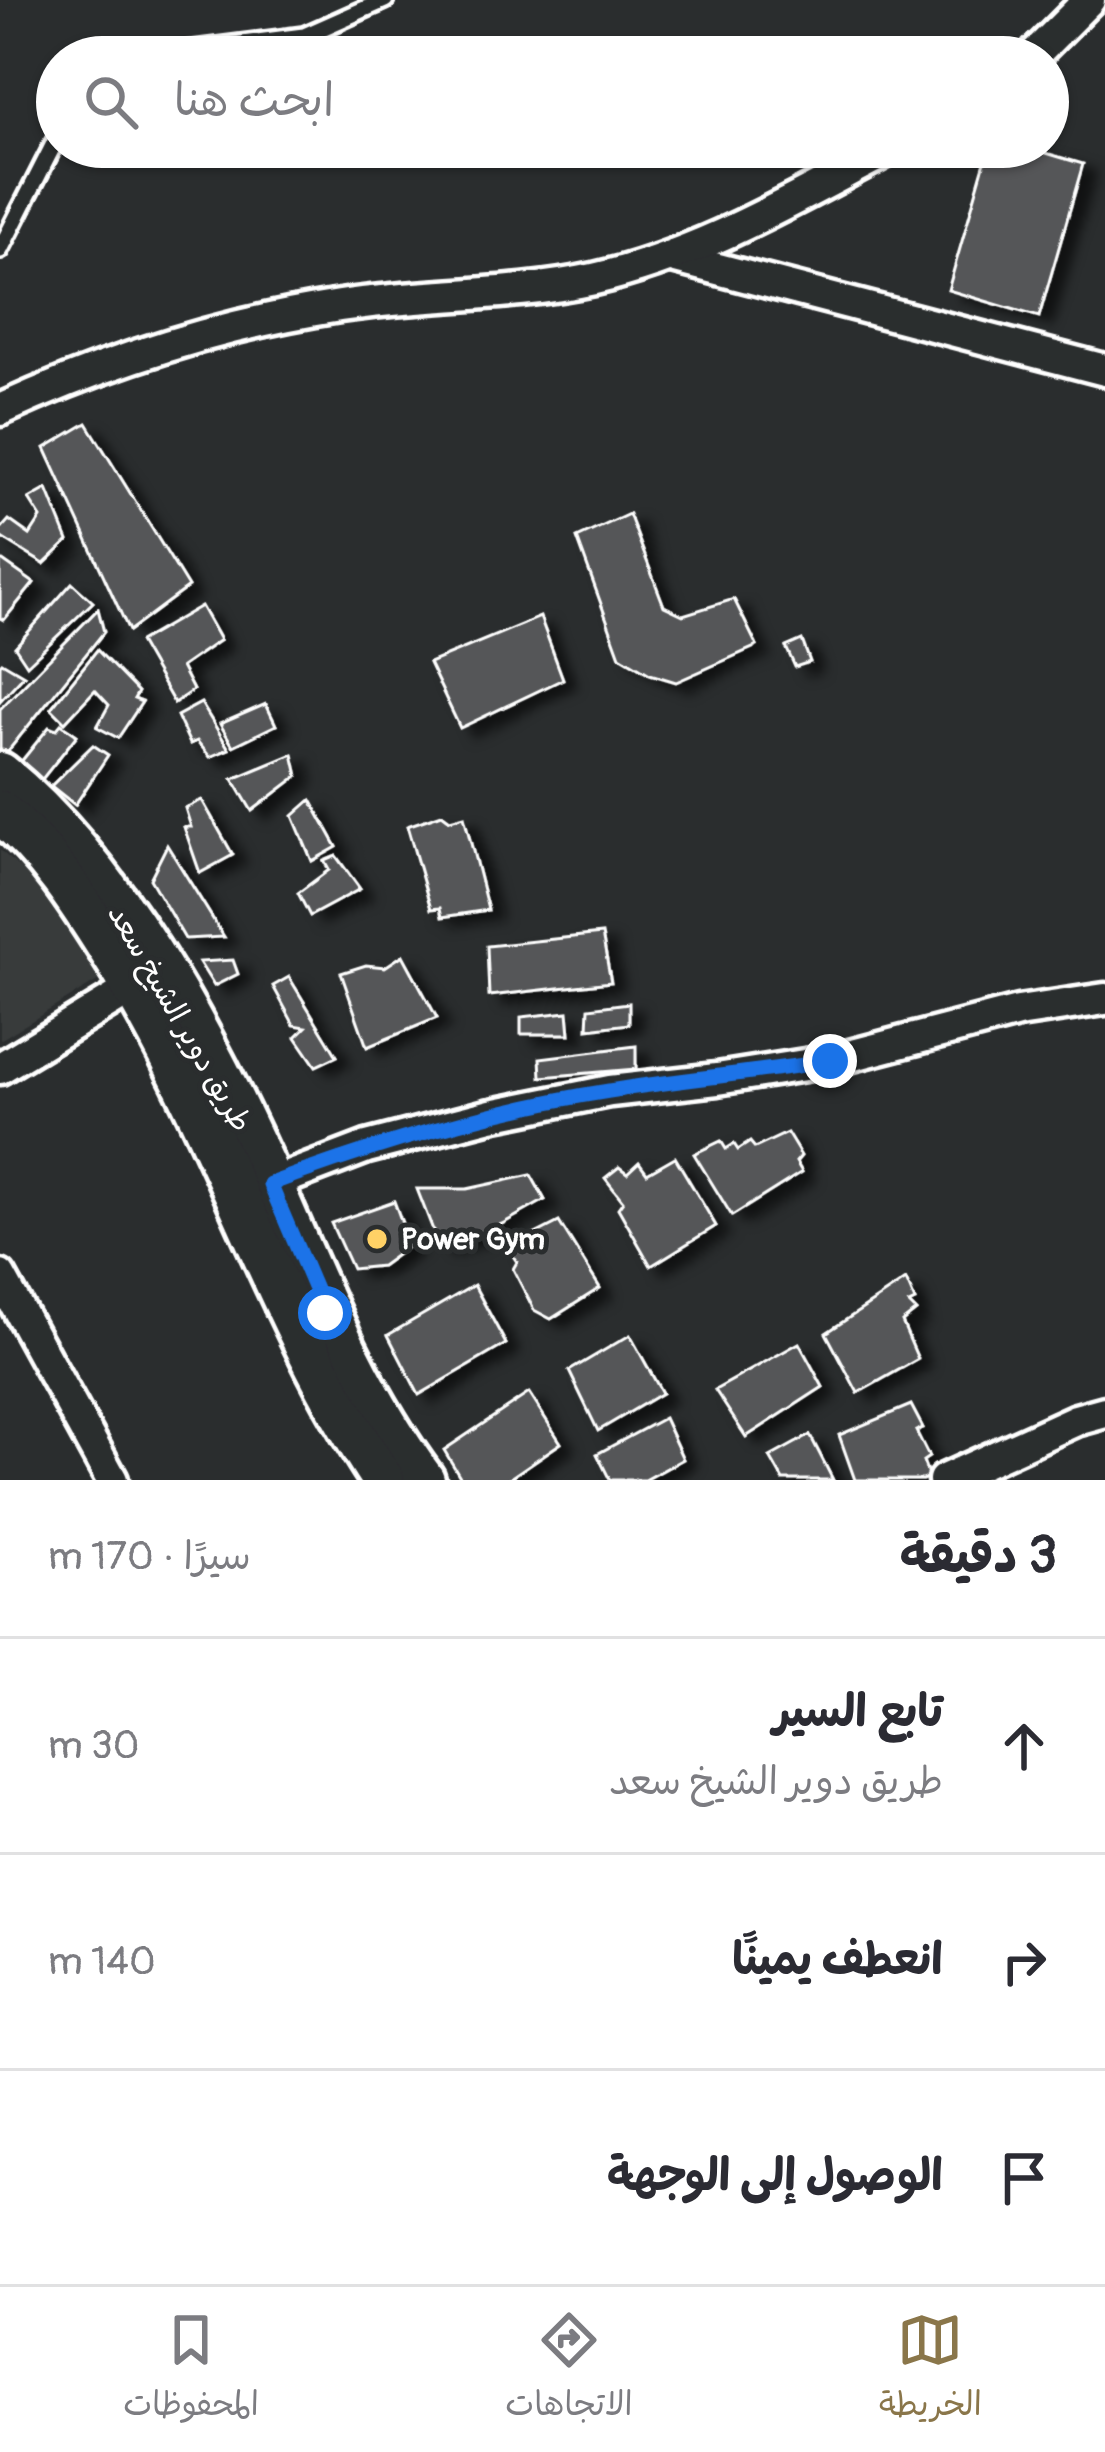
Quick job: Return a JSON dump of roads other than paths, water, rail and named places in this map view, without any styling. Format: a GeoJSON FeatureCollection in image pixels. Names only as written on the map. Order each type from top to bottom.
{"type":"FeatureCollection","features":[{"type":"Feature","properties":{"kind":"street"},"geometry":{"type":"LineString","coordinates":[[1053,36],[1089,0]]}},
{"type":"Feature","properties":{"kind":"street"},"geometry":{"type":"LineString","coordinates":[[0,410],[225,328],[397,298],[554,286],[672,256],[853,168]]}},
{"type":"Feature","properties":{"kind":"street"},"geometry":{"type":"LineString","coordinates":[[672,256],[1105,370]]}},
{"type":"Feature","properties":{"kind":"street","name":"طريق دوير الشيخ سعد"},"geometry":{"type":"LineString","coordinates":[[0,774],[55,823],[122,912],[221,1081],[325,1313],[351,1399],[383,1480]]}},
{"type":"Feature","properties":{"kind":"street","name":"طريق دوير الشيخ سعد"},"geometry":{"type":"LineString","coordinates":[[0,812],[53,867],[134,987],[203,1115],[297,1328],[351,1399],[423,1480]]}},
{"type":"Feature","properties":{"kind":"street"},"geometry":{"type":"LineString","coordinates":[[0,1068],[134,987]]}},
{"type":"Feature","properties":{"kind":"street"},"geometry":{"type":"LineString","coordinates":[[270,1184],[367,1148],[490,1115],[610,1091],[830,1061],[1018,1012],[1105,999]]}},
{"type":"Feature","properties":{"kind":"street"},"geometry":{"type":"LineString","coordinates":[[0,1276],[112,1480]]}},
{"type":"Feature","properties":{"kind":"street"},"geometry":{"type":"LineString","coordinates":[[944,1480],[1076,1420],[1105,1412]]}},
{"type":"Feature","properties":{"kind":"lane"},"geometry":{"type":"LineString","coordinates":[[304,36],[385,0]]}},
{"type":"Feature","properties":{"kind":"lane"},"geometry":{"type":"LineString","coordinates":[[0,250],[42,168]]}},
{"type":"Feature","properties":{"kind":"place","name":"Power Gym"},"geometry":{"type":"Point","coordinates":[377,1239]}}]}
